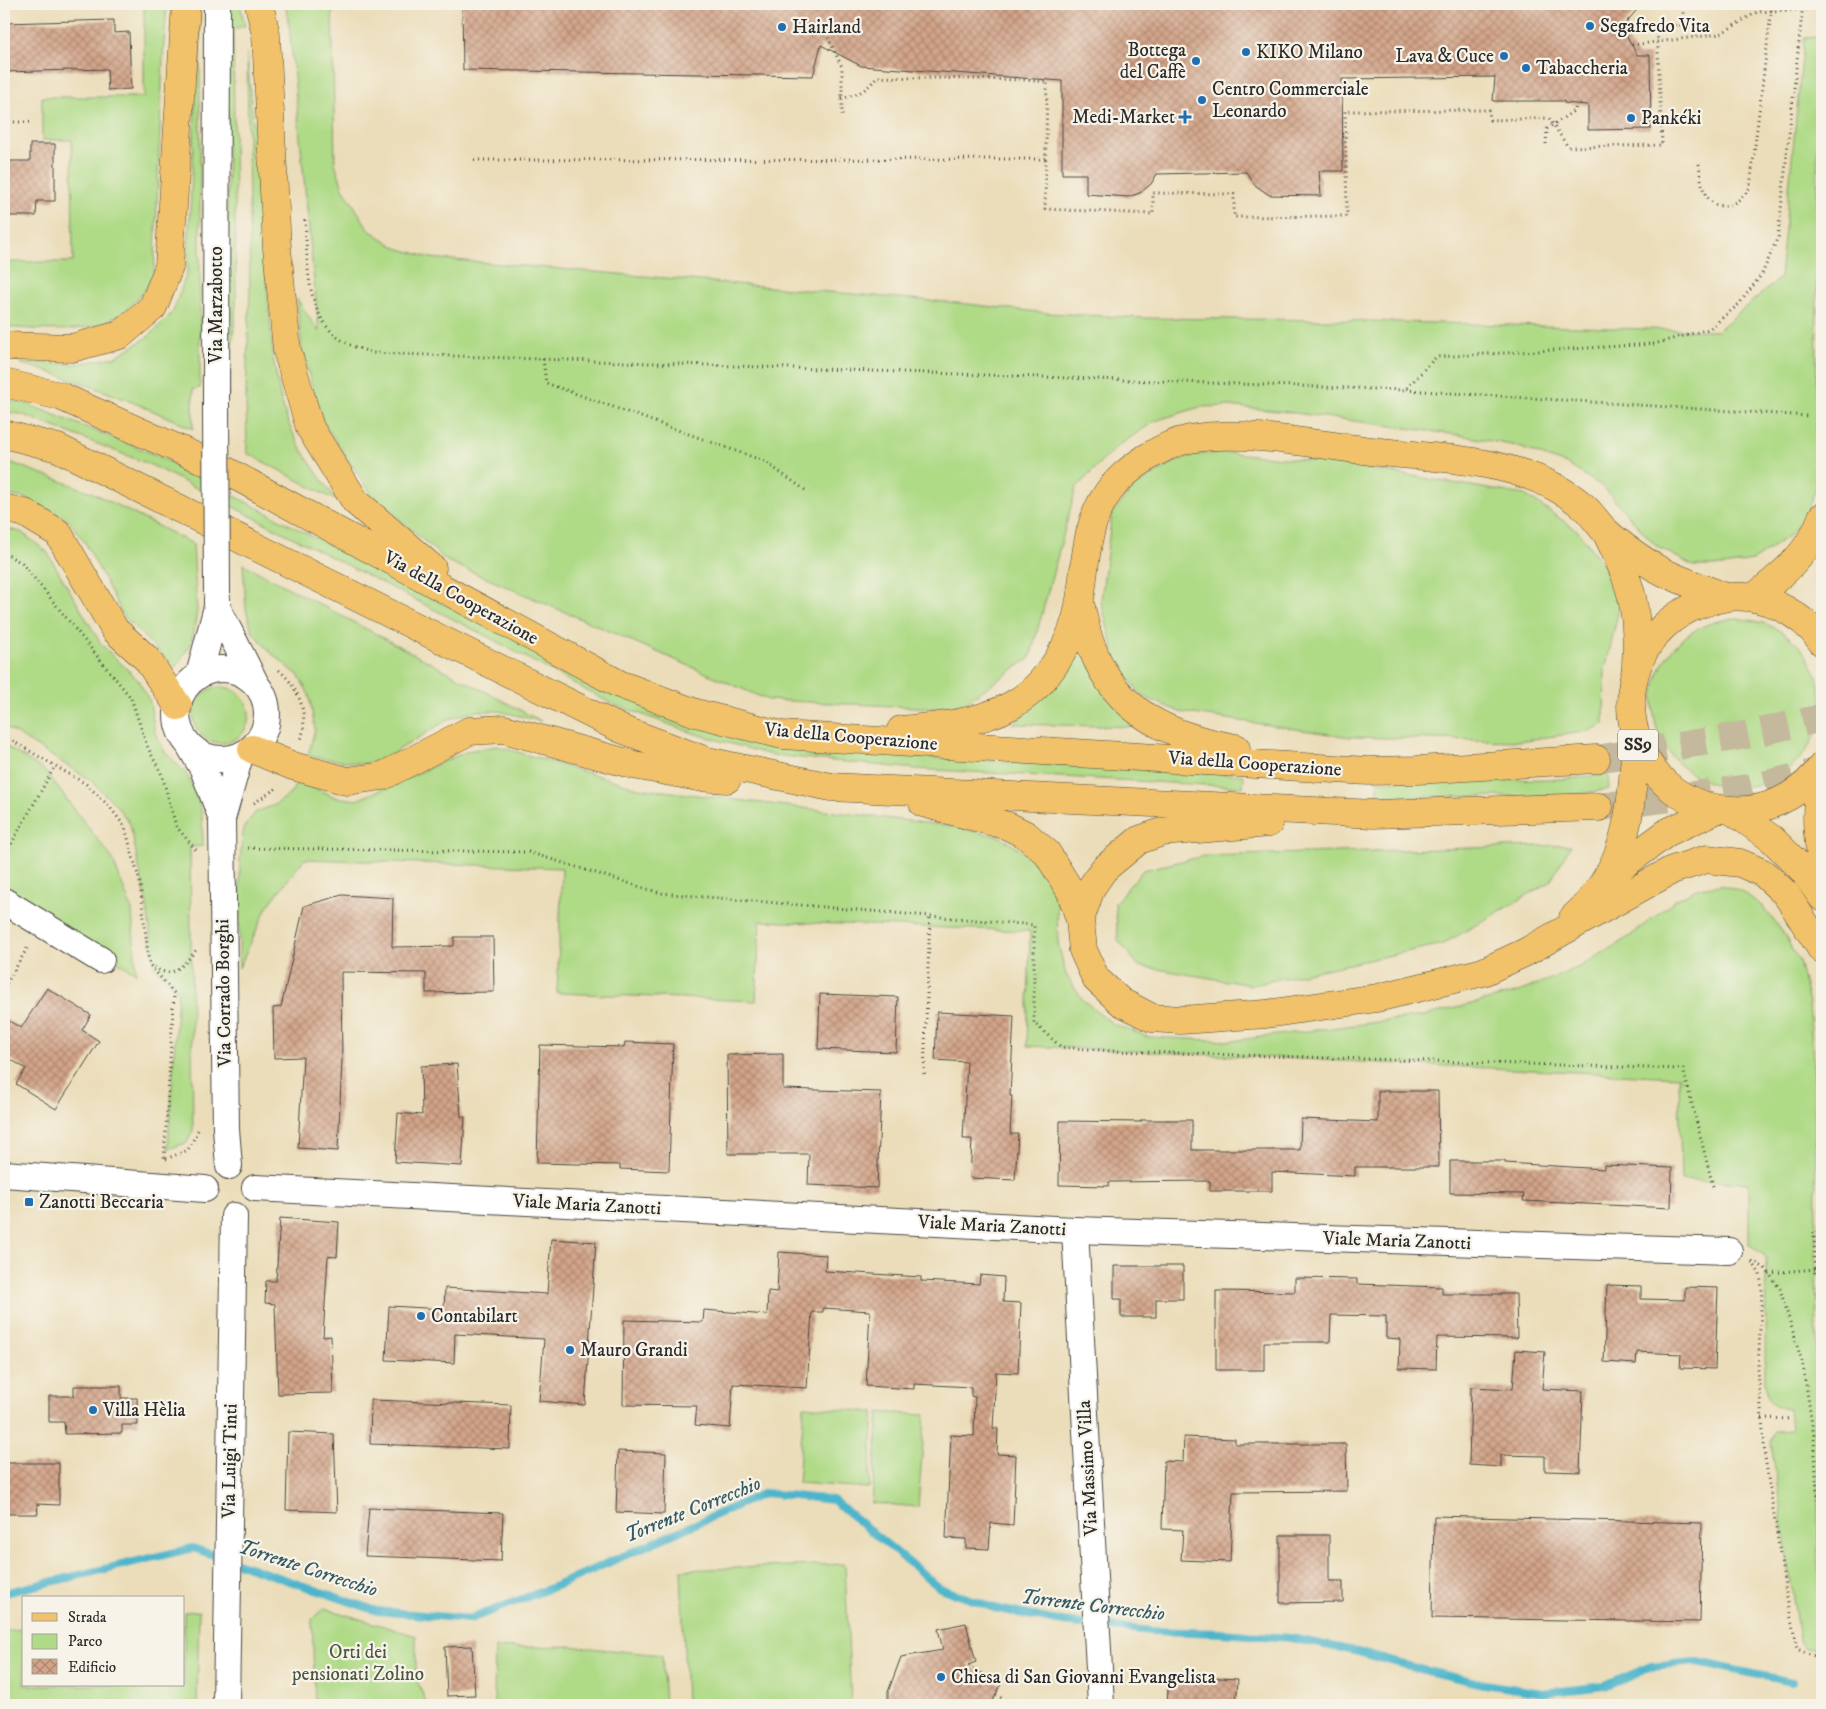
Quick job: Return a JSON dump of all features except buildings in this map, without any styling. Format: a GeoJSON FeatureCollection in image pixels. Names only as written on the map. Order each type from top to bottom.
{"type":"FeatureCollection","features":[{"type":"Feature","properties":{"kind":"main road"},"geometry":{"type":"LineString","coordinates":[[4,346],[72,348],[120,334],[153,307],[169,267],[186,4]]}},
{"type":"Feature","properties":{"kind":"main road"},"geometry":{"type":"LineString","coordinates":[[259,4],[266,35],[277,248],[287,350],[310,428],[355,501],[421,560],[484,609]]}},
{"type":"Feature","properties":{"kind":"main road","name":"Via della Cooperazione"},"geometry":{"type":"LineString","coordinates":[[4,383],[60,396],[224,470],[484,609],[619,684],[696,713],[782,735],[1368,771],[1417,770],[1596,759]]}},
{"type":"Feature","properties":{"kind":"main road"},"geometry":{"type":"LineString","coordinates":[[4,434],[58,448],[621,729],[707,761],[924,803],[1008,826],[1026,835],[1047,853],[1071,892],[1080,920],[1084,950],[1096,979],[1121,1002],[1152,1018],[1181,1020],[1266,1014],[1377,998],[1483,972],[1524,953],[1672,870],[1707,859],[1740,863],[1763,873],[1786,894],[1822,950]]}},
{"type":"Feature","properties":{"kind":"main road"},"geometry":{"type":"LineString","coordinates":[[782,735],[904,730],[970,720],[1011,706],[1036,687],[1059,658],[1070,635],[1080,603],[1087,543],[1097,512],[1109,490],[1128,472],[1168,446],[1190,439],[1231,435],[1454,460],[1512,470],[1537,479],[1559,490],[1584,507],[1605,531],[1655,567],[1725,597]]}},
{"type":"Feature","properties":{"kind":"main road"},"geometry":{"type":"LineString","coordinates":[[4,508],[25,513],[58,532],[115,630],[147,658],[178,706]]}},
{"type":"Feature","properties":{"kind":"main road"},"geometry":{"type":"LineString","coordinates":[[1753,598],[1783,574],[1802,554],[1816,534],[1822,517]]}},
{"type":"Feature","properties":{"kind":"main road"},"geometry":{"type":"LineString","coordinates":[[1605,531],[1626,575],[1635,607],[1638,638],[1636,666]]}},
{"type":"Feature","properties":{"kind":"main road","name":"SS9"},"geometry":{"type":"LineString","coordinates":[[1822,642],[1807,624],[1791,612],[1772,604],[1753,598],[1725,597],[1702,602],[1680,612],[1662,627],[1652,639],[1636,666],[1630,703],[1636,740],[1649,765],[1668,786],[1692,801],[1725,810],[1772,839],[1804,870],[1822,897]]}},
{"type":"Feature","properties":{"kind":"main road"},"geometry":{"type":"LineString","coordinates":[[1080,603],[1091,647],[1105,677],[1132,708],[1164,729],[1204,742],[1368,771]]}},
{"type":"Feature","properties":{"kind":"main road"},"geometry":{"type":"LineString","coordinates":[[246,752],[347,781],[383,776],[469,731],[504,729],[634,765],[689,775],[824,785],[1374,814]]}},
{"type":"Feature","properties":{"kind":"main road"},"geometry":{"type":"LineString","coordinates":[[1551,938],[1586,906],[1606,878],[1620,852],[1629,822],[1636,740]]}},
{"type":"Feature","properties":{"kind":"main road","name":"SS9"},"geometry":{"type":"LineString","coordinates":[[1725,810],[1754,809],[1777,803],[1797,791],[1815,776],[1822,766]]}},
{"type":"Feature","properties":{"kind":"main road"},"geometry":{"type":"LineString","coordinates":[[1822,779],[1818,794],[1818,838],[1822,860]]}},
{"type":"Feature","properties":{"kind":"main road"},"geometry":{"type":"LineString","coordinates":[[1080,920],[1091,888],[1104,869],[1139,840],[1162,832],[1374,814],[1599,807]]}},
{"type":"Feature","properties":{"kind":"main road"},"geometry":{"type":"LineString","coordinates":[[1606,878],[1668,832],[1725,810]]}},
{"type":"Feature","properties":{"kind":"street","name":"Via Marzabotto"},"geometry":{"type":"LineString","coordinates":[[199,675],[217,600],[217,4]]}},
{"type":"Feature","properties":{"kind":"street","name":"Via Marzabotto"},"geometry":{"type":"LineString","coordinates":[[217,600],[256,684]]}},
{"type":"Feature","properties":{"kind":"street"},"geometry":{"type":"LineString","coordinates":[[229,669],[244,674],[256,684],[264,696],[268,710],[266,724],[261,737],[246,752],[226,759],[210,758],[197,751],[186,741],[180,730],[178,706],[189,683],[199,675],[214,670],[229,669]]}},
{"type":"Feature","properties":{"kind":"street","name":"Via Corrado Borghi"},"geometry":{"type":"LineString","coordinates":[[186,741],[203,769],[222,819],[226,1118],[230,1166]]}},
{"type":"Feature","properties":{"kind":"street","name":"Via Corrado Borghi"},"geometry":{"type":"LineString","coordinates":[[222,819],[246,752]]}},
{"type":"Feature","properties":{"kind":"street"},"geometry":{"type":"LineString","coordinates":[[4,901],[101,960]]}},
{"type":"Feature","properties":{"kind":"street"},"geometry":{"type":"LineString","coordinates":[[230,1166],[242,1169],[248,1174],[255,1188],[254,1200],[247,1210],[234,1216],[216,1212],[210,1205],[206,1189],[214,1173],[230,1166]]}},
{"type":"Feature","properties":{"kind":"street"},"geometry":{"type":"LineString","coordinates":[[4,1174],[206,1189]]}},
{"type":"Feature","properties":{"kind":"street","name":"Viale Maria Zanotti"},"geometry":{"type":"LineString","coordinates":[[255,1188],[1075,1230],[1741,1256]]}},
{"type":"Feature","properties":{"kind":"street","name":"Via Luigi Tinti"},"geometry":{"type":"LineString","coordinates":[[226,1705],[234,1216]]}},
{"type":"Feature","properties":{"kind":"street","name":"Via Massimo Villa"},"geometry":{"type":"LineString","coordinates":[[1075,1230],[1101,1705]]}},
{"type":"Feature","properties":{"kind":"path"},"geometry":{"type":"LineString","coordinates":[[841,98],[853,96],[863,91],[871,86],[876,77],[1047,82],[1045,209],[1153,214],[1153,193],[1234,194],[1234,217],[1347,216],[1345,111],[1489,110],[1490,120],[1549,118],[1568,147],[1662,145],[1656,26],[1683,25],[1683,4]]}},
{"type":"Feature","properties":{"kind":"path"},"geometry":{"type":"LineString","coordinates":[[1699,164],[1703,188],[1714,202],[1729,207],[1743,198],[1750,187],[1772,4]]}},
{"type":"Feature","properties":{"kind":"path"},"geometry":{"type":"LineString","coordinates":[[1405,390],[1436,358],[1654,344],[1709,329],[1739,304],[1762,274],[1778,237],[1803,4]]}},
{"type":"Feature","properties":{"kind":"path"},"geometry":{"type":"LineString","coordinates":[[1632,45],[1720,34],[1757,12],[1822,8]]}},
{"type":"Feature","properties":{"kind":"path"},"geometry":{"type":"LineString","coordinates":[[826,33],[842,67],[842,116]]}},
{"type":"Feature","properties":{"kind":"path"},"geometry":{"type":"LineString","coordinates":[[1546,144],[1547,129],[1575,110],[1576,104]]}},
{"type":"Feature","properties":{"kind":"path"},"geometry":{"type":"LineString","coordinates":[[4,122],[34,122]]}},
{"type":"Feature","properties":{"kind":"path"},"geometry":{"type":"LineString","coordinates":[[474,160],[1046,159]]}},
{"type":"Feature","properties":{"kind":"path"},"geometry":{"type":"LineString","coordinates":[[304,210],[312,298],[325,326],[344,342],[372,353],[1405,390],[1810,416]]}},
{"type":"Feature","properties":{"kind":"path"},"geometry":{"type":"LineString","coordinates":[[543,359],[546,383],[764,462],[808,492]]}},
{"type":"Feature","properties":{"kind":"path"},"geometry":{"type":"LineString","coordinates":[[4,553],[22,563],[131,698],[147,746],[162,775],[176,826],[196,851]]}},
{"type":"Feature","properties":{"kind":"path"},"geometry":{"type":"LineString","coordinates":[[4,736],[86,784],[109,806],[125,827],[140,883],[149,964],[174,993],[164,1160],[188,1150],[198,1132]]}},
{"type":"Feature","properties":{"kind":"path"},"geometry":{"type":"LineString","coordinates":[[4,857],[55,766]]}},
{"type":"Feature","properties":{"kind":"path"},"geometry":{"type":"LineString","coordinates":[[245,847],[528,852],[660,893],[1034,925],[1034,1023],[1061,1047],[1133,1052],[1683,1070],[1714,1190]]}},
{"type":"Feature","properties":{"kind":"path"},"geometry":{"type":"LineString","coordinates":[[924,1074],[930,916]]}},
{"type":"Feature","properties":{"kind":"path"},"geometry":{"type":"LineString","coordinates":[[4,988],[42,924]]}},
{"type":"Feature","properties":{"kind":"path"},"geometry":{"type":"LineString","coordinates":[[149,964],[162,972],[172,972],[184,965],[197,949]]}},
{"type":"Feature","properties":{"kind":"path"},"geometry":{"type":"LineString","coordinates":[[1814,1232],[1815,1273]]}},
{"type":"Feature","properties":{"kind":"path"},"geometry":{"type":"LineString","coordinates":[[1741,1256],[1770,1272],[1780,1289],[1803,1365],[1814,1437],[1821,1531],[1822,1591]]}},
{"type":"Feature","properties":{"kind":"path"},"geometry":{"type":"LineString","coordinates":[[1741,1256],[1760,1274],[1762,1289],[1758,1370],[1765,1457],[1793,1634],[1797,1649],[1822,1658]]}},
{"type":"Feature","properties":{"kind":"path"},"geometry":{"type":"LineString","coordinates":[[1770,1272],[1814,1268]]}},
{"type":"Feature","properties":{"kind":"path"},"geometry":{"type":"LineString","coordinates":[[1762,1418],[1789,1419]]}},
{"type":"Feature","properties":{"kind":"path"},"geometry":{"type":"LineString","coordinates":[[996,1695],[1014,1705]]}},
{"type":"Feature","properties":{"kind":"green space"},"geometry":{"type":"Polygon","coordinates":[[[144,4],[167,4],[163,55],[154,277],[139,297],[123,312],[106,322],[69,330],[4,327],[4,262],[73,262],[72,140],[42,140],[42,97],[144,97],[144,4]]]}},
{"type":"Feature","properties":{"kind":"green space"},"geometry":{"type":"Polygon","coordinates":[[[227,4],[240,4],[245,26],[233,29],[236,304],[228,397],[227,4]]]}},
{"type":"Feature","properties":{"kind":"green space"},"geometry":{"type":"Polygon","coordinates":[[[285,4],[332,4],[335,163],[343,188],[369,230],[397,248],[431,258],[958,303],[1047,313],[1144,318],[1332,320],[1717,331],[1780,278],[1804,38],[1818,37],[1816,487],[1806,515],[1791,534],[1753,561],[1724,566],[1693,566],[1655,545],[1602,486],[1566,464],[1516,446],[1465,436],[1288,412],[1228,406],[1200,407],[1155,421],[1116,447],[1076,488],[1030,658],[955,709],[768,700],[447,561],[372,495],[323,422],[302,351],[297,299],[319,332],[289,25],[285,4]]]}},
{"type":"Feature","properties":{"kind":"green space"},"geometry":{"type":"Polygon","coordinates":[[[200,7],[200,388],[193,389],[193,429],[107,392],[19,363],[76,364],[115,357],[148,337],[173,312],[187,273],[200,7]]]}},
{"type":"Feature","properties":{"kind":"green space"},"geometry":{"type":"Polygon","coordinates":[[[247,53],[273,356],[279,392],[287,418],[300,447],[337,501],[247,453],[246,391],[250,291],[247,53]]]}},
{"type":"Feature","properties":{"kind":"green space"},"geometry":{"type":"Polygon","coordinates":[[[4,399],[27,404],[156,455],[398,581],[495,628],[773,744],[918,757],[1244,775],[1243,787],[917,769],[771,755],[696,734],[610,703],[490,638],[151,465],[24,415],[4,411],[4,399]]]}},
{"type":"Feature","properties":{"kind":"green space"},"geometry":{"type":"Polygon","coordinates":[[[1222,452],[1334,463],[1525,495],[1577,530],[1608,571],[1621,600],[1605,670],[1604,724],[1589,731],[1519,741],[1350,737],[1180,712],[1142,696],[1116,661],[1101,601],[1112,513],[1134,487],[1171,464],[1192,455],[1222,452]]]}},
{"type":"Feature","properties":{"kind":"green space"},"geometry":{"type":"Polygon","coordinates":[[[4,460],[91,492],[193,544],[197,612],[191,644],[175,668],[124,617],[86,544],[68,520],[28,499],[4,494],[4,460]]]}},
{"type":"Feature","properties":{"kind":"green space"},"geometry":{"type":"Polygon","coordinates":[[[4,528],[21,532],[47,552],[101,644],[138,680],[150,702],[155,733],[165,752],[185,772],[196,792],[202,815],[203,846],[190,847],[193,1130],[187,1143],[168,1149],[178,992],[154,966],[147,905],[130,824],[116,805],[90,780],[4,726],[4,528]]]}},
{"type":"Feature","properties":{"kind":"green space"},"geometry":{"type":"Polygon","coordinates":[[[243,564],[541,721],[498,711],[476,711],[449,719],[382,760],[362,764],[308,756],[315,729],[309,695],[298,675],[271,653],[252,631],[246,609],[243,564]]]}},
{"type":"Feature","properties":{"kind":"green space"},"geometry":{"type":"Polygon","coordinates":[[[1745,619],[1769,625],[1797,643],[1815,671],[1820,687],[1820,719],[1815,735],[1797,763],[1784,773],[1761,784],[1729,787],[1705,781],[1677,763],[1667,750],[1656,727],[1653,695],[1659,671],[1677,643],[1690,633],[1713,622],[1745,619]]]}},
{"type":"Feature","properties":{"kind":"green space"},"geometry":{"type":"Polygon","coordinates":[[[1080,645],[1140,727],[1013,724],[1055,685],[1080,645]]]}},
{"type":"Feature","properties":{"kind":"green space"},"geometry":{"type":"Polygon","coordinates":[[[215,687],[227,687],[237,691],[245,699],[249,715],[245,731],[237,739],[227,743],[215,743],[205,739],[197,731],[193,721],[193,709],[197,699],[205,691],[215,687]]]}},
{"type":"Feature","properties":{"kind":"green space"},"geometry":{"type":"Polygon","coordinates":[[[4,745],[44,770],[112,858],[132,910],[136,973],[4,892],[4,745]]]}},
{"type":"Feature","properties":{"kind":"green space"},"geometry":{"type":"Polygon","coordinates":[[[497,746],[639,788],[950,826],[1001,837],[1031,857],[1048,879],[1057,905],[1058,943],[1066,975],[1083,1000],[1113,1024],[1148,1037],[1231,1041],[1424,1016],[1519,992],[1579,967],[1629,937],[1675,900],[1699,888],[1720,885],[1742,891],[1763,907],[1782,931],[1799,961],[1809,1003],[1815,1089],[1819,1649],[1805,1648],[1799,1640],[1771,1442],[1775,1431],[1791,1430],[1789,1409],[1777,1406],[1771,1402],[1765,1382],[1766,1257],[1749,1244],[1749,1183],[1681,1180],[1679,1077],[1027,1046],[1030,931],[760,921],[756,1001],[557,993],[562,868],[304,859],[267,907],[239,968],[240,860],[244,827],[256,812],[275,805],[290,794],[298,781],[335,797],[357,800],[468,751],[497,746]]]}},
{"type":"Feature","properties":{"kind":"green space"},"geometry":{"type":"Polygon","coordinates":[[[1608,774],[1609,789],[1569,796],[1378,797],[1378,781],[1567,779],[1608,774]]]}},
{"type":"Feature","properties":{"kind":"green space"},"geometry":{"type":"Polygon","coordinates":[[[1571,845],[1550,882],[1443,944],[1251,985],[1139,966],[1118,940],[1115,903],[1143,870],[1204,856],[1571,845]]]}},
{"type":"Feature","properties":{"kind":"green space"},"geometry":{"type":"Polygon","coordinates":[[[804,1406],[874,1412],[869,1488],[798,1483],[804,1406]]]}},
{"type":"Feature","properties":{"kind":"green space"},"geometry":{"type":"Polygon","coordinates":[[[879,1412],[925,1415],[918,1507],[872,1503],[879,1412]]]}},
{"type":"Feature","properties":{"kind":"green space"},"geometry":{"type":"Polygon","coordinates":[[[845,1564],[851,1705],[686,1705],[681,1570],[845,1564]]]}},
{"type":"Feature","properties":{"kind":"green space","name":"Orti dei pensionati Zolino"},"geometry":{"type":"Polygon","coordinates":[[[324,1608],[416,1636],[416,1677],[427,1705],[315,1705],[312,1619],[324,1608]]]}},
{"type":"Feature","properties":{"kind":"green space"},"geometry":{"type":"Polygon","coordinates":[[[199,1611],[197,1705],[4,1705],[4,1631],[22,1629],[22,1686],[185,1686],[185,1612],[199,1611]]]}},
{"type":"Feature","properties":{"kind":"green space"},"geometry":{"type":"Polygon","coordinates":[[[570,1646],[662,1655],[665,1705],[494,1705],[495,1648],[570,1646]]]}},
{"type":"Feature","properties":{"kind":"waterway","name":"Torrente Correcchio"},"geometry":{"type":"LineString","coordinates":[[4,1593],[193,1548],[377,1611],[470,1619],[556,1586],[765,1493],[833,1500],[940,1588],[994,1608],[1062,1622],[1152,1631],[1291,1638],[1354,1651],[1484,1684],[1543,1693],[1605,1686],[1651,1666],[1697,1662],[1792,1682]]}},
{"type":"Feature","properties":{"kind":"tunnel"},"geometry":{"type":"LineString","coordinates":[[1596,759],[1740,736],[1822,718]]}},
{"type":"Feature","properties":{"kind":"tunnel"},"geometry":{"type":"LineString","coordinates":[[1599,807],[1750,788],[1822,771]]}},
{"type":"Feature","properties":{"kind":"place","name":"Segafredo Vita"},"geometry":{"type":"Point","coordinates":[1590,26]}},
{"type":"Feature","properties":{"kind":"place","name":"Hairland"},"geometry":{"type":"Point","coordinates":[782,27]}},
{"type":"Feature","properties":{"kind":"place","name":"KIKO Milano"},"geometry":{"type":"Point","coordinates":[1246,52]}},
{"type":"Feature","properties":{"kind":"place","name":"Lava & Cuce"},"geometry":{"type":"Point","coordinates":[1504,56]}},
{"type":"Feature","properties":{"kind":"place","name":"Bottega del Caffè"},"geometry":{"type":"Point","coordinates":[1196,61]}},
{"type":"Feature","properties":{"kind":"place","name":"Tabaccheria"},"geometry":{"type":"Point","coordinates":[1526,68]}},
{"type":"Feature","properties":{"kind":"place","name":"Centro Commerciale Leonardo"},"geometry":{"type":"Point","coordinates":[1202,100]}},
{"type":"Feature","properties":{"kind":"place","name":"Medi-Market"},"geometry":{"type":"Point","coordinates":[1185,117]}},
{"type":"Feature","properties":{"kind":"place","name":"Pankéki"},"geometry":{"type":"Point","coordinates":[1631,118]}},
{"type":"Feature","properties":{"kind":"place","name":"Zanotti Beccaria"},"geometry":{"type":"Point","coordinates":[29,1202]}},
{"type":"Feature","properties":{"kind":"place","name":"Contabilart"},"geometry":{"type":"Point","coordinates":[421,1316]}},
{"type":"Feature","properties":{"kind":"place","name":"Mauro Grandi"},"geometry":{"type":"Point","coordinates":[570,1350]}},
{"type":"Feature","properties":{"kind":"place","name":"Villa Hèlia"},"geometry":{"type":"Point","coordinates":[93,1410]}},
{"type":"Feature","properties":{"kind":"place","name":"Chiesa di San Giovanni Evangelista"},"geometry":{"type":"Point","coordinates":[941,1677]}}]}
